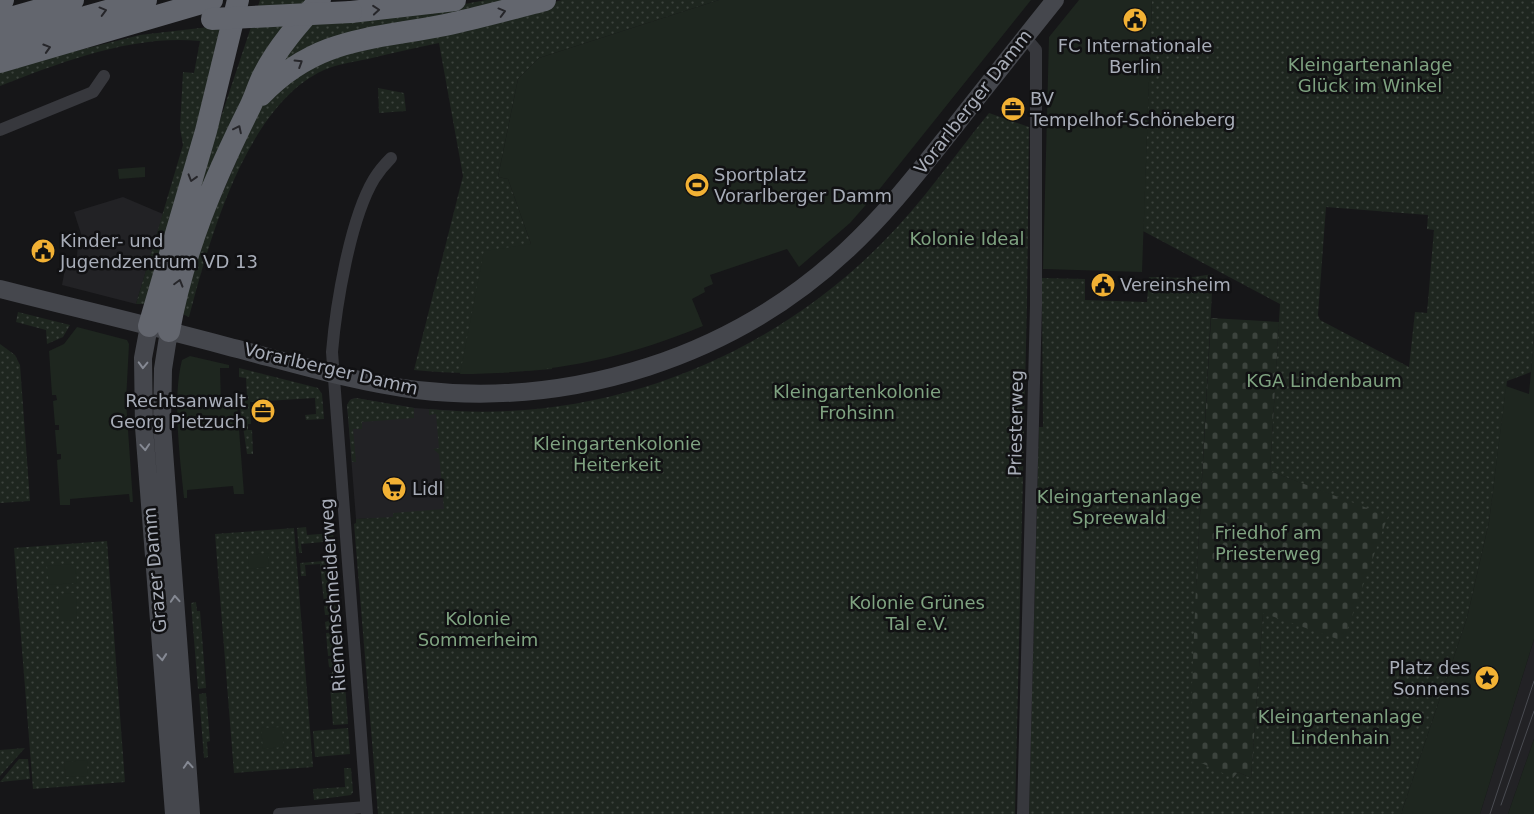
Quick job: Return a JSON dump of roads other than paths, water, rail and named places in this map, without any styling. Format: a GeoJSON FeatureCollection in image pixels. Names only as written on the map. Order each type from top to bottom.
{"type":"FeatureCollection","features":[{"type":"Feature","properties":{"kind":"highway"},"geometry":{"type":"LineString","coordinates":[[0,21],[73,0]]}},
{"type":"Feature","properties":{"kind":"highway"},"geometry":{"type":"LineString","coordinates":[[0,41],[146,0]]}},
{"type":"Feature","properties":{"kind":"highway"},"geometry":{"type":"LineString","coordinates":[[159,328],[238,0]]}},
{"type":"Feature","properties":{"kind":"highway"},"geometry":{"type":"LineString","coordinates":[[206,131],[216,114],[255,0]]}},
{"type":"Feature","properties":{"kind":"highway"},"geometry":{"type":"LineString","coordinates":[[159,328],[178,288],[198,222],[220,167],[272,62],[320,0]]}},
{"type":"Feature","properties":{"kind":"highway"},"geometry":{"type":"LineString","coordinates":[[0,62],[129,25],[212,10],[351,12],[455,0]]}},
{"type":"Feature","properties":{"kind":"highway"},"geometry":{"type":"LineString","coordinates":[[250,107],[285,72],[307,57],[324,50],[357,41],[460,22],[544,0]]}},
{"type":"Feature","properties":{"kind":"street","name":"Vorarlberger Damm"},"geometry":{"type":"LineString","coordinates":[[0,288],[333,373],[418,390],[467,393],[523,392],[580,384],[627,374],[680,356],[717,339],[785,300],[823,272],[862,236],[892,204],[1055,0]]}},
{"type":"Feature","properties":{"kind":"street","name":"Priesterweg"},"geometry":{"type":"LineString","coordinates":[[1023,814],[1032,505],[1037,154],[1036,50],[1025,37]]}},
{"type":"Feature","properties":{"kind":"street"},"geometry":{"type":"LineString","coordinates":[[0,130],[93,92],[104,76]]}},
{"type":"Feature","properties":{"kind":"street","name":"Riemenschneiderweg"},"geometry":{"type":"LineString","coordinates":[[367,811],[332,352],[339,300],[354,233],[369,188],[391,158]]}},
{"type":"Feature","properties":{"kind":"street","name":"Grazer Damm"},"geometry":{"type":"LineString","coordinates":[[159,328],[167,504],[191,814]]}},
{"type":"Feature","properties":{"kind":"street","name":"Grazer Damm"},"geometry":{"type":"LineString","coordinates":[[159,328],[143,358],[143,404],[174,814]]}},
{"type":"Feature","properties":{"kind":"street"},"geometry":{"type":"LineString","coordinates":[[150,506],[167,504]]}},
{"type":"Feature","properties":{"kind":"street"},"geometry":{"type":"LineString","coordinates":[[278,814],[367,811]]}},
{"type":"Feature","properties":{"kind":"tram line"},"geometry":{"type":"LineString","coordinates":[[1490,814],[1534,681]]}},
{"type":"Feature","properties":{"kind":"tram line"},"geometry":{"type":"LineString","coordinates":[[1501,805],[1534,711]]}},
{"type":"Feature","properties":{"kind":"place","name":"FC Internationale Berlin"},"geometry":{"type":"Point","coordinates":[1135,20]}},
{"type":"Feature","properties":{"kind":"place","name":"BV Tempelhof-Schöneberg"},"geometry":{"type":"Point","coordinates":[1013,109]}},
{"type":"Feature","properties":{"kind":"place","name":"Sportplatz Vorarlberger Damm"},"geometry":{"type":"Point","coordinates":[697,185]}},
{"type":"Feature","properties":{"kind":"place","name":"Kinder- und Jugendzentrum VD 13"},"geometry":{"type":"Point","coordinates":[43,251]}},
{"type":"Feature","properties":{"kind":"place","name":"Vereinsheim"},"geometry":{"type":"Point","coordinates":[1103,285]}},
{"type":"Feature","properties":{"kind":"place","name":"Rechtsanwalt Georg Pietzuch"},"geometry":{"type":"Point","coordinates":[263,411]}},
{"type":"Feature","properties":{"kind":"place","name":"Lidl"},"geometry":{"type":"Point","coordinates":[394,489]}},
{"type":"Feature","properties":{"kind":"place","name":"Platz des Sonnens"},"geometry":{"type":"Point","coordinates":[1487,678]}},
{"type":"Feature","properties":{"kind":"park label","name":"Kleingartenanlage Glück im Winkel"},"geometry":{"type":"Point","coordinates":[1370,75]}},
{"type":"Feature","properties":{"kind":"park label","name":"Kolonie Ideal"},"geometry":{"type":"Point","coordinates":[967,239]}},
{"type":"Feature","properties":{"kind":"park label","name":"KGA Lindenbaum"},"geometry":{"type":"Point","coordinates":[1324,381]}},
{"type":"Feature","properties":{"kind":"park label","name":"Kleingartenkolonie Frohsinn"},"geometry":{"type":"Point","coordinates":[857,402]}},
{"type":"Feature","properties":{"kind":"park label","name":"Kleingartenkolonie Heiterkeit"},"geometry":{"type":"Point","coordinates":[617,454]}},
{"type":"Feature","properties":{"kind":"park label","name":"Kleingartenanlage Spreewald"},"geometry":{"type":"Point","coordinates":[1119,507]}},
{"type":"Feature","properties":{"kind":"park label","name":"Friedhof am Priesterweg"},"geometry":{"type":"Point","coordinates":[1268,543]}},
{"type":"Feature","properties":{"kind":"park label","name":"Kolonie Grünes Tal e.V."},"geometry":{"type":"Point","coordinates":[917,613]}},
{"type":"Feature","properties":{"kind":"park label","name":"Kolonie Sommerheim"},"geometry":{"type":"Point","coordinates":[478,629]}},
{"type":"Feature","properties":{"kind":"park label","name":"Kleingartenanlage Lindenhain"},"geometry":{"type":"Point","coordinates":[1340,728]}}]}
